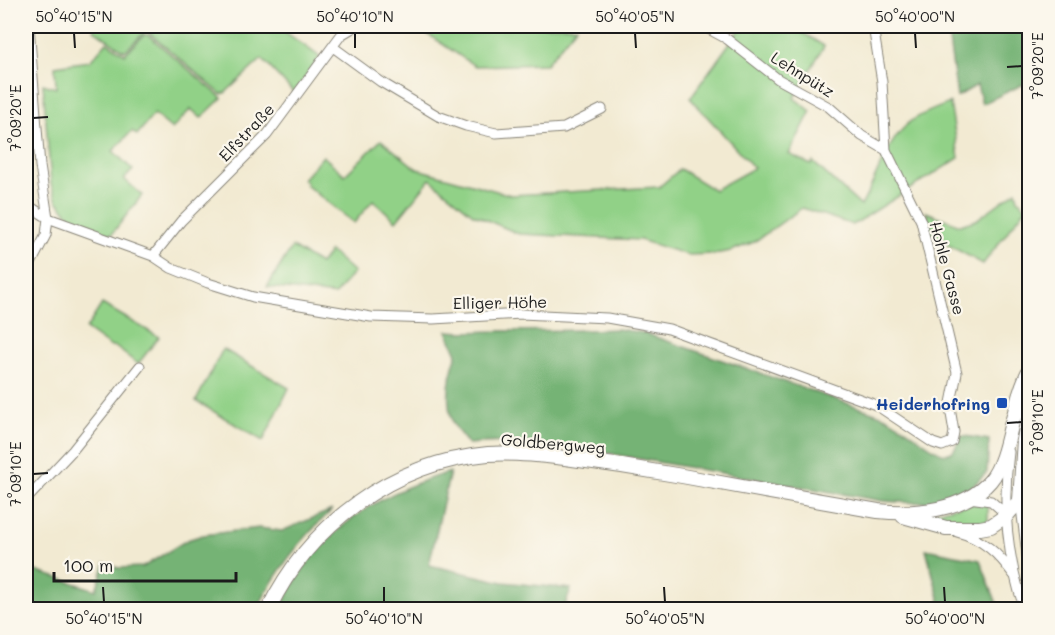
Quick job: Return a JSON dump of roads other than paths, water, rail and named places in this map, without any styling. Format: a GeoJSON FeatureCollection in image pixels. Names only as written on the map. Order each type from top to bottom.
{"type":"FeatureCollection","features":[{"type":"Feature","properties":{"kind":"street"},"geometry":{"type":"LineString","coordinates":[[26,273],[46,234],[48,218],[40,166],[29,26]]}},
{"type":"Feature","properties":{"kind":"street","name":"Elfstraße"},"geometry":{"type":"LineString","coordinates":[[153,256],[181,221],[267,135],[341,35],[356,26]]}},
{"type":"Feature","properties":{"kind":"street","name":"Lehnpütz"},"geometry":{"type":"LineString","coordinates":[[703,26],[728,39],[778,79],[829,107],[862,135],[886,150]]}},
{"type":"Feature","properties":{"kind":"street","name":"Hohle Gasse"},"geometry":{"type":"LineString","coordinates":[[873,26],[882,82],[886,150],[921,221],[957,373],[950,408],[954,432],[952,442],[942,446]]}},
{"type":"Feature","properties":{"kind":"street"},"geometry":{"type":"LineString","coordinates":[[333,47],[381,82],[438,116],[466,126],[496,133],[564,128],[602,110]]}},
{"type":"Feature","properties":{"kind":"street","name":"Elliger Höhe"},"geometry":{"type":"LineString","coordinates":[[26,204],[48,218],[153,256],[208,284],[253,297],[371,317],[433,319],[521,314],[597,317],[669,329],[876,405],[933,443],[942,446]]}},
{"type":"Feature","properties":{"kind":"street"},"geometry":{"type":"LineString","coordinates":[[26,500],[73,450],[140,366]]}},
{"type":"Feature","properties":{"kind":"street"},"geometry":{"type":"LineString","coordinates":[[1025,609],[1015,577],[1007,515],[1006,473],[1012,425],[1021,388],[1029,369]]}},
{"type":"Feature","properties":{"kind":"street"},"geometry":{"type":"LineString","coordinates":[[1029,405],[1020,500],[1029,578]]}},
{"type":"Feature","properties":{"kind":"street","name":"Goldbergweg"},"geometry":{"type":"LineString","coordinates":[[893,513],[944,507],[967,498],[990,480],[999,464],[1012,425]]}},
{"type":"Feature","properties":{"kind":"street","name":"Goldbergweg"},"geometry":{"type":"LineString","coordinates":[[268,609],[281,584],[302,555],[320,534],[349,508],[380,488],[418,470],[457,459],[489,454],[538,455],[614,464],[893,513],[971,536],[987,545],[1001,557],[1015,577]]}},
{"type":"Feature","properties":{"kind":"street"},"geometry":{"type":"LineString","coordinates":[[967,498],[991,501],[1022,528]]}},
{"type":"Feature","properties":{"kind":"street","name":"Goldbergweg"},"geometry":{"type":"LineString","coordinates":[[946,528],[991,526],[1007,515],[1020,500]]}},
{"type":"Feature","properties":{"kind":"street"},"geometry":{"type":"LineString","coordinates":[[736,609],[753,607],[767,609]]}},
{"type":"Feature","properties":{"kind":"place","name":"Heiderhofring"},"geometry":{"type":"Point","coordinates":[1002,403]}}]}
